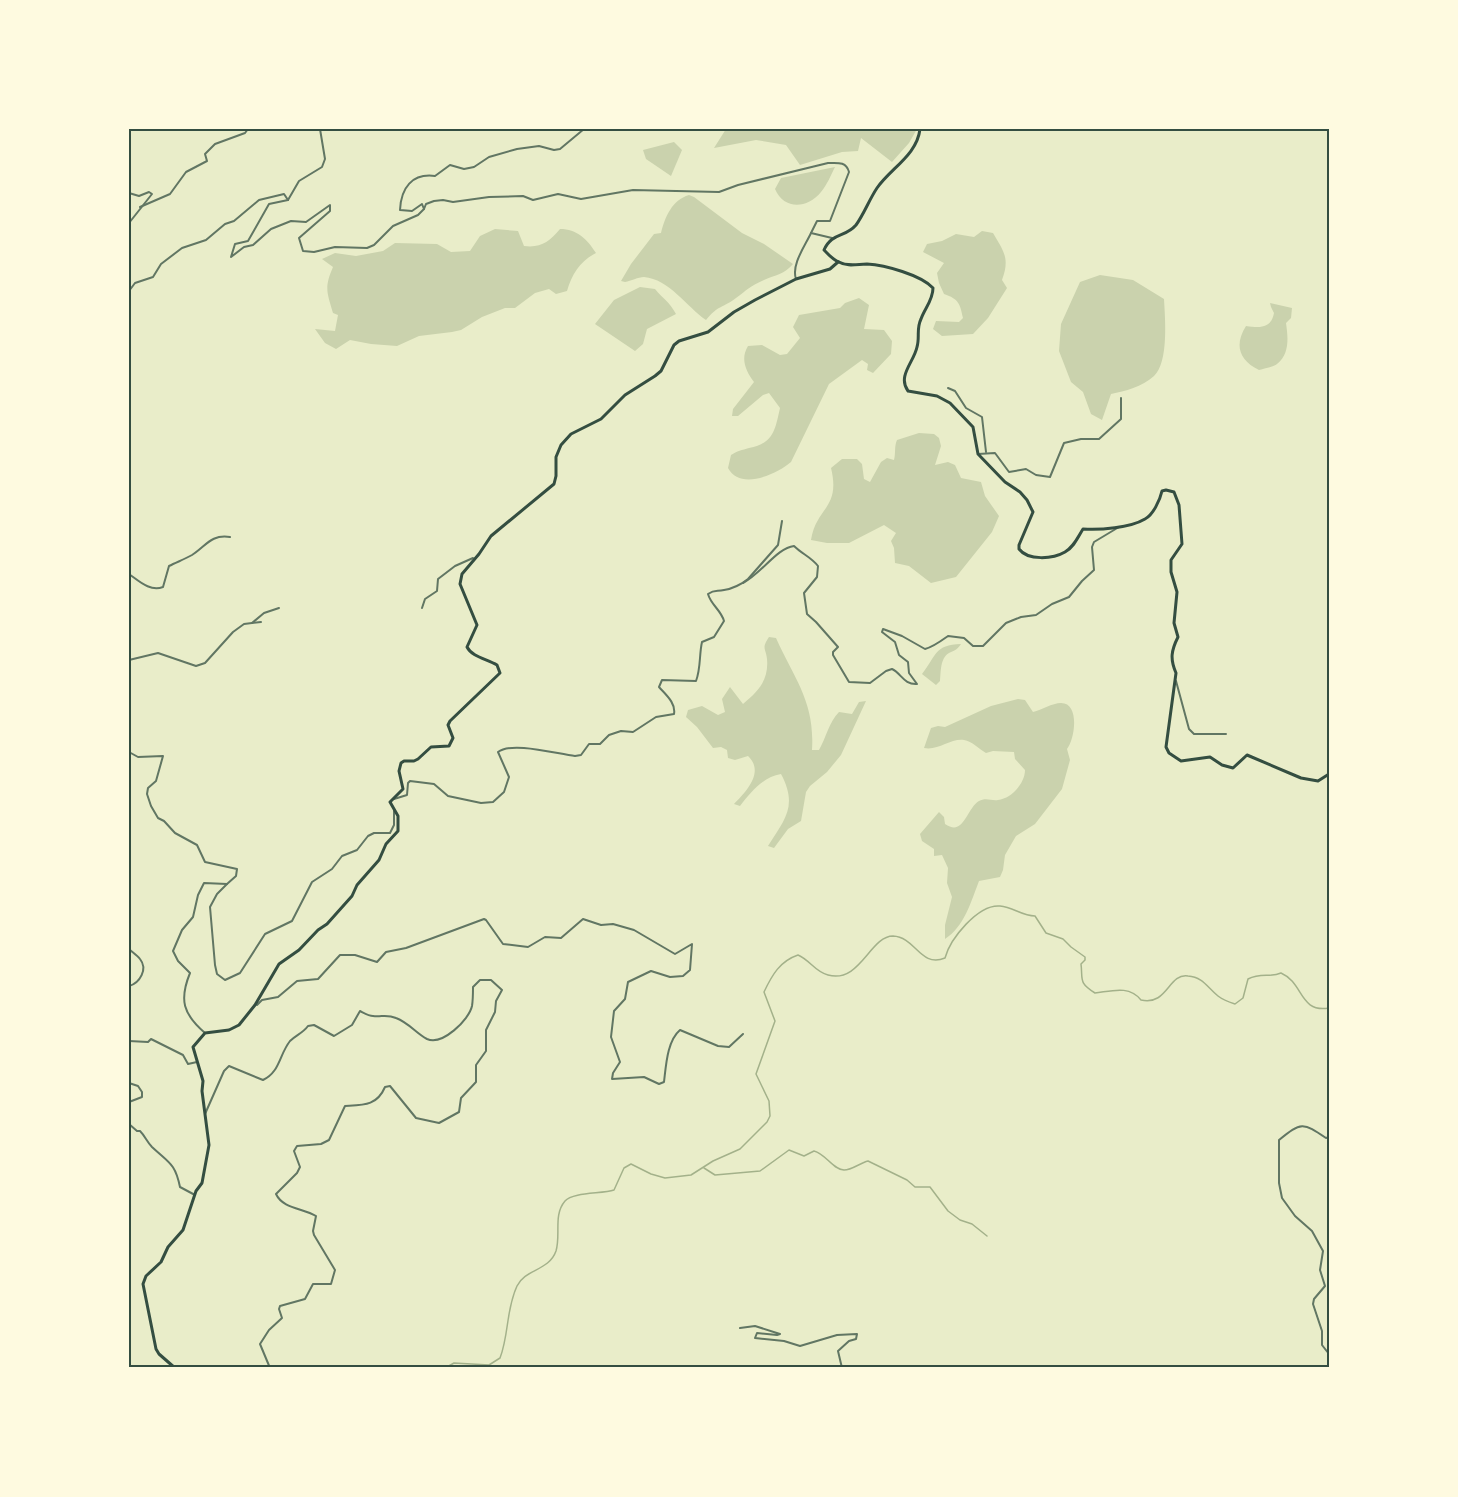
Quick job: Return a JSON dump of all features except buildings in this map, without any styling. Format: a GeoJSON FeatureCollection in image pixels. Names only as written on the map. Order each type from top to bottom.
{"type":"FeatureCollection","features":[{"type":"Feature","properties":{"kind":"main road"},"geometry":{"type":"LineString","coordinates":[[920,129],[914,148],[884,178],[854,226],[846,233],[832,238],[825,250],[845,265],[868,264],[893,269],[924,280],[933,288],[933,296],[916,330],[917,348],[907,368],[904,385],[908,391],[937,396],[950,403],[973,427],[978,454],[1005,482],[1028,500],[1032,512],[1019,544],[1022,554],[1036,558],[1053,557],[1066,552],[1076,542],[1083,529],[1106,530],[1146,519],[1160,501],[1162,491],[1174,492],[1179,505],[1182,544],[1171,560],[1171,572],[1177,592],[1174,623],[1178,637],[1172,649],[1171,662],[1176,673],[1176,681],[1166,747],[1175,758],[1181,761],[1210,757],[1222,765],[1233,768],[1247,755],[1301,778],[1318,782],[1329,774]]}},
{"type":"Feature","properties":{"kind":"main road"},"geometry":{"type":"LineString","coordinates":[[175,1368],[156,1349],[143,1284],[147,1276],[161,1262],[168,1247],[183,1230],[195,1195],[202,1183],[209,1145],[203,1081],[193,1047],[205,1033],[233,1029],[239,1025],[255,1005],[279,964],[299,950],[327,924],[352,896],[368,871],[379,860],[386,844],[398,831],[398,816],[390,802],[403,789],[399,771],[401,763],[418,759],[431,747],[449,746],[453,738],[448,725],[450,722],[500,673],[497,665],[469,651],[467,646],[477,625],[460,584],[460,578],[491,536],[554,484],[558,449],[571,434],[601,419],[625,395],[655,376],[674,345],[679,341],[708,332],[734,312],[796,279],[830,269],[838,262]]}},
{"type":"Feature","properties":{"kind":"street"},"geometry":{"type":"LineString","coordinates":[[321,129],[325,159],[321,166],[299,181],[288,200],[269,204],[248,241],[235,244],[231,257],[244,247],[253,245],[272,229],[291,221],[306,222],[330,205],[330,211],[299,238],[303,251],[314,252],[335,247],[367,248],[374,245],[393,226],[418,215],[426,204],[434,201],[453,202],[489,197],[523,196],[533,200],[558,194],[581,199],[633,190],[719,192],[738,185],[828,163],[842,163],[848,167],[849,172],[830,221],[817,221],[796,265],[794,273],[796,279]]}},
{"type":"Feature","properties":{"kind":"street"},"geometry":{"type":"LineString","coordinates":[[424,209],[422,204],[412,211],[400,210],[400,198],[411,182],[418,177],[435,176],[450,165],[464,169],[474,167],[489,157],[517,149],[539,146],[554,150],[560,149],[584,129]]}},
{"type":"Feature","properties":{"kind":"street"},"geometry":{"type":"LineString","coordinates":[[140,207],[170,194],[186,172],[207,161],[205,154],[215,144],[246,130]]}},
{"type":"Feature","properties":{"kind":"street"},"geometry":{"type":"LineString","coordinates":[[129,193],[139,196],[149,192],[152,194],[129,223]]}},
{"type":"Feature","properties":{"kind":"street"},"geometry":{"type":"LineString","coordinates":[[129,291],[135,283],[153,277],[161,264],[182,248],[206,240],[259,200],[284,194],[288,200]]}},
{"type":"Feature","properties":{"kind":"street"},"geometry":{"type":"LineString","coordinates":[[811,233],[832,238]]}},
{"type":"Feature","properties":{"kind":"street"},"geometry":{"type":"LineString","coordinates":[[948,388],[955,391],[966,408],[982,417],[986,452]]}},
{"type":"Feature","properties":{"kind":"street"},"geometry":{"type":"LineString","coordinates":[[978,454],[995,453],[1009,472],[1026,469],[1036,476],[1050,477],[1064,443],[1081,439],[1099,439],[1121,419],[1121,398]]}},
{"type":"Feature","properties":{"kind":"street"},"geometry":{"type":"LineString","coordinates":[[743,583],[778,545],[782,520]]}},
{"type":"Feature","properties":{"kind":"street"},"geometry":{"type":"LineString","coordinates":[[392,800],[408,795],[410,781],[434,784],[448,796],[481,803],[493,802],[504,792],[509,777],[498,752],[502,749],[519,748],[581,755],[590,744],[600,744],[609,735],[621,731],[633,732],[656,717],[674,714],[670,700],[659,687],[662,680],[696,681],[700,672],[698,656],[702,642],[714,637],[724,621],[722,615],[710,601],[708,594],[713,590],[723,591],[755,577],[786,547],[794,546],[802,554],[811,557],[818,566],[817,577],[804,593],[807,614],[838,647],[833,655],[849,682],[870,683],[886,670],[892,669],[912,685],[916,684],[909,674],[908,662],[899,655],[895,642],[882,632],[883,629],[902,636],[925,649],[936,645],[948,636],[964,639],[973,646],[983,646],[1006,623],[1021,617],[1036,615],[1052,604],[1069,597],[1094,570],[1092,547],[1094,542],[1122,526]]}},
{"type":"Feature","properties":{"kind":"street"},"geometry":{"type":"LineString","coordinates":[[129,574],[148,587],[158,589],[163,587],[170,566],[194,554],[207,541],[218,536],[230,537]]}},
{"type":"Feature","properties":{"kind":"street"},"geometry":{"type":"LineString","coordinates":[[422,608],[425,599],[437,591],[438,579],[442,575],[455,566],[476,557]]}},
{"type":"Feature","properties":{"kind":"street"},"geometry":{"type":"LineString","coordinates":[[252,623],[264,613],[279,608]]}},
{"type":"Feature","properties":{"kind":"street"},"geometry":{"type":"LineString","coordinates":[[129,660],[158,653],[196,666],[206,663],[233,632],[244,624],[261,622]]}},
{"type":"Feature","properties":{"kind":"street"},"geometry":{"type":"LineString","coordinates":[[1176,681],[1189,729],[1194,734],[1226,734]]}},
{"type":"Feature","properties":{"kind":"street"},"geometry":{"type":"LineString","coordinates":[[129,752],[138,757],[163,756],[156,781],[148,788],[147,794],[158,818],[164,821],[174,833],[197,845],[206,862],[237,869],[236,876],[217,894],[210,907],[214,965],[217,974],[225,980],[240,973],[265,934],[292,921],[312,882],[332,870],[342,856],[357,850],[368,836],[374,833],[390,834],[394,825],[394,811]]}},
{"type":"Feature","properties":{"kind":"street"},"geometry":{"type":"LineString","coordinates":[[205,1033],[191,1021],[182,994],[190,973],[178,961],[173,951],[182,930],[193,917],[198,895],[204,883],[227,884]]}},
{"type":"Feature","properties":{"kind":"street"},"geometry":{"type":"LineString","coordinates":[[255,1005],[262,1000],[278,997],[297,981],[318,979],[340,955],[355,955],[377,962],[386,952],[406,948],[484,919],[503,944],[528,947],[545,937],[561,938],[583,919],[601,925],[613,924],[634,930],[675,954],[693,944],[690,970],[683,976],[670,977],[651,971],[628,982],[625,999],[614,1011],[610,1037],[620,1062],[612,1079],[644,1077],[659,1084],[664,1082],[667,1058],[676,1034],[680,1030],[718,1046],[729,1047],[742,1034]]}},
{"type":"Feature","properties":{"kind":"street"},"geometry":{"type":"LineString","coordinates":[[129,949],[140,959],[143,969],[139,980],[129,986]]}},
{"type":"Feature","properties":{"kind":"street"},"geometry":{"type":"LineString","coordinates":[[205,1114],[224,1071],[229,1066],[263,1080],[276,1070],[290,1041],[308,1026],[314,1026],[334,1036],[352,1025],[360,1011],[372,1017],[387,1014],[408,1023],[426,1039],[434,1040],[443,1038],[460,1026],[472,1007],[473,987],[480,980],[491,980],[502,990],[486,1030],[486,1051],[476,1065],[476,1082],[461,1098],[459,1112],[439,1123],[416,1118],[390,1086],[385,1088],[373,1104],[345,1106],[329,1140],[321,1144],[297,1146],[294,1151],[300,1167],[276,1194],[284,1205],[316,1216],[314,1235],[335,1270],[331,1284],[314,1284],[305,1299],[280,1306],[281,1320],[269,1330],[260,1344],[270,1368]]}},
{"type":"Feature","properties":{"kind":"street"},"geometry":{"type":"LineString","coordinates":[[129,1041],[148,1042],[151,1039],[183,1055],[188,1064],[196,1062]]}},
{"type":"Feature","properties":{"kind":"street"},"geometry":{"type":"LineString","coordinates":[[129,1083],[138,1086],[142,1092],[142,1097],[129,1102]]}},
{"type":"Feature","properties":{"kind":"street"},"geometry":{"type":"LineString","coordinates":[[129,1124],[140,1131],[149,1144],[171,1163],[177,1171],[180,1187],[195,1195]]}},
{"type":"Feature","properties":{"kind":"street"},"geometry":{"type":"LineString","coordinates":[[1329,1137],[1326,1138],[1311,1127],[1302,1125],[1295,1127],[1280,1140],[1279,1184],[1282,1198],[1295,1216],[1312,1231],[1323,1250],[1320,1270],[1325,1286],[1314,1299],[1313,1304],[1322,1331],[1322,1345],[1329,1354]]}},
{"type":"Feature","properties":{"kind":"street"},"geometry":{"type":"LineString","coordinates":[[740,1328],[753,1326],[774,1332],[780,1334],[757,1333],[754,1338],[784,1341],[800,1346],[837,1335],[857,1334],[856,1339],[849,1341],[838,1351],[842,1368]]}},
{"type":"Feature","properties":{"kind":"street"},"geometry":{"type":"LineString","coordinates":[[445,1368],[451,1368]]}},
{"type":"Feature","properties":{"kind":"green space"},"geometry":{"type":"Polygon","coordinates":[[[726,129],[917,129],[909,143],[892,162],[861,138],[858,151],[842,152],[800,165],[786,145],[756,140],[714,148],[726,129]]]}},
{"type":"Feature","properties":{"kind":"green space"},"geometry":{"type":"Polygon","coordinates":[[[674,142],[682,150],[671,176],[646,159],[643,150],[674,142]]]}},
{"type":"Feature","properties":{"kind":"green space"},"geometry":{"type":"Polygon","coordinates":[[[835,167],[821,192],[809,202],[790,204],[779,196],[775,189],[781,178],[835,167]]]}},
{"type":"Feature","properties":{"kind":"green space"},"geometry":{"type":"Polygon","coordinates":[[[689,195],[742,233],[764,244],[793,264],[783,272],[752,286],[717,309],[706,320],[662,283],[644,277],[621,281],[654,234],[661,233],[667,215],[674,205],[689,195]]]}},
{"type":"Feature","properties":{"kind":"green space"},"geometry":{"type":"Polygon","coordinates":[[[495,229],[518,231],[524,246],[535,246],[544,243],[560,229],[566,229],[581,236],[596,253],[577,269],[567,291],[556,294],[549,289],[535,293],[515,308],[505,308],[482,317],[461,330],[419,336],[397,346],[350,340],[336,349],[325,343],[315,329],[335,331],[338,315],[333,313],[327,290],[333,267],[322,259],[335,253],[356,256],[383,251],[395,243],[437,244],[451,252],[470,251],[480,236],[495,229]]]}},
{"type":"Feature","properties":{"kind":"green space"},"geometry":{"type":"Polygon","coordinates":[[[982,231],[993,233],[1003,250],[1006,266],[1002,280],[1007,288],[988,318],[973,334],[942,336],[933,329],[936,321],[959,322],[963,318],[962,313],[958,303],[944,294],[939,283],[937,273],[944,263],[923,252],[927,244],[942,241],[956,234],[974,237],[982,231]]]}},
{"type":"Feature","properties":{"kind":"green space"},"geometry":{"type":"Polygon","coordinates":[[[1100,275],[1133,280],[1164,299],[1165,328],[1164,350],[1159,369],[1144,383],[1111,394],[1102,420],[1091,414],[1083,392],[1071,382],[1059,351],[1061,324],[1080,282],[1100,275]]]}},
{"type":"Feature","properties":{"kind":"green space"},"geometry":{"type":"Polygon","coordinates":[[[640,287],[655,289],[676,314],[647,329],[643,344],[635,351],[595,324],[614,300],[640,287]]]}},
{"type":"Feature","properties":{"kind":"green space"},"geometry":{"type":"Polygon","coordinates":[[[859,298],[869,305],[864,329],[884,330],[892,341],[891,354],[873,373],[867,370],[868,364],[862,360],[829,384],[791,462],[785,467],[759,478],[741,478],[734,475],[728,468],[731,455],[764,443],[775,429],[780,408],[769,393],[763,395],[738,416],[732,416],[733,409],[754,382],[745,365],[744,356],[748,346],[762,345],[780,355],[787,354],[800,338],[793,327],[799,315],[840,308],[845,303],[859,298]]]}},
{"type":"Feature","properties":{"kind":"green space"},"geometry":{"type":"Polygon","coordinates":[[[1270,303],[1292,308],[1291,318],[1286,323],[1287,345],[1284,355],[1277,364],[1259,370],[1243,357],[1240,339],[1246,326],[1268,325],[1274,313],[1270,303]]]}},
{"type":"Feature","properties":{"kind":"green space"},"geometry":{"type":"Polygon","coordinates":[[[919,433],[934,434],[939,438],[941,446],[935,465],[948,462],[955,465],[961,478],[981,482],[985,496],[999,516],[992,532],[956,577],[931,583],[909,566],[895,563],[891,541],[896,533],[884,525],[849,543],[811,540],[814,529],[833,492],[831,468],[842,459],[857,459],[862,464],[864,479],[870,482],[881,462],[887,458],[894,460],[897,440],[919,433]]]}},
{"type":"Feature","properties":{"kind":"green space"},"geometry":{"type":"Polygon","coordinates":[[[769,637],[776,638],[807,705],[812,733],[812,750],[819,750],[839,712],[852,714],[859,702],[866,701],[841,755],[806,792],[801,821],[788,829],[774,848],[768,846],[784,820],[789,804],[789,795],[781,774],[763,782],[740,806],[734,804],[752,782],[755,769],[753,762],[748,756],[735,760],[728,758],[727,750],[721,747],[713,748],[686,717],[688,710],[702,706],[718,715],[725,712],[722,699],[730,687],[743,704],[753,695],[761,685],[766,673],[765,646],[769,637]]]}},
{"type":"Feature","properties":{"kind":"green space"},"geometry":{"type":"Polygon","coordinates":[[[961,644],[944,658],[940,681],[936,685],[922,674],[937,652],[946,646],[961,644]]]}},
{"type":"Feature","properties":{"kind":"green space"},"geometry":{"type":"Polygon","coordinates":[[[1018,699],[1025,700],[1033,712],[1061,703],[1071,709],[1074,730],[1067,749],[1070,760],[1062,789],[1035,824],[1016,836],[1005,855],[1000,877],[979,881],[962,921],[945,939],[945,925],[952,897],[947,883],[948,868],[942,855],[934,856],[934,849],[922,841],[920,834],[939,812],[944,817],[945,824],[951,827],[961,825],[979,801],[1003,799],[1013,793],[1023,780],[1025,770],[1015,759],[1014,752],[986,753],[973,743],[964,740],[934,748],[924,748],[931,728],[945,727],[991,706],[1018,699]]]}},
{"type":"Feature","properties":{"kind":"waterway"},"geometry":{"type":"LineString","coordinates":[[447,1367],[454,1363],[489,1365],[500,1358],[513,1295],[525,1276],[553,1258],[557,1245],[559,1212],[565,1201],[574,1196],[614,1190],[624,1168],[631,1164],[665,1178],[691,1175],[713,1161],[740,1149],[767,1122],[770,1116],[769,1101],[756,1074],[775,1021],[764,992],[777,969],[798,955],[823,973],[839,976],[857,967],[878,943],[893,936],[907,941],[924,956],[937,960],[945,958],[959,933],[974,917],[992,907],[1000,906],[1035,916],[1046,933],[1063,939],[1085,957],[1081,964],[1082,980],[1095,993],[1126,991],[1141,1000],[1150,1001],[1162,994],[1176,979],[1188,976],[1201,980],[1220,997],[1235,1004],[1243,998],[1248,979],[1281,973],[1294,983],[1312,1006],[1329,1008]]}},
{"type":"Feature","properties":{"kind":"waterway"},"geometry":{"type":"LineString","coordinates":[[704,1168],[715,1175],[760,1171],[789,1150],[804,1156],[814,1151],[844,1170],[868,1161],[907,1180],[915,1187],[930,1187],[948,1211],[960,1220],[972,1224],[987,1236]]}}]}
